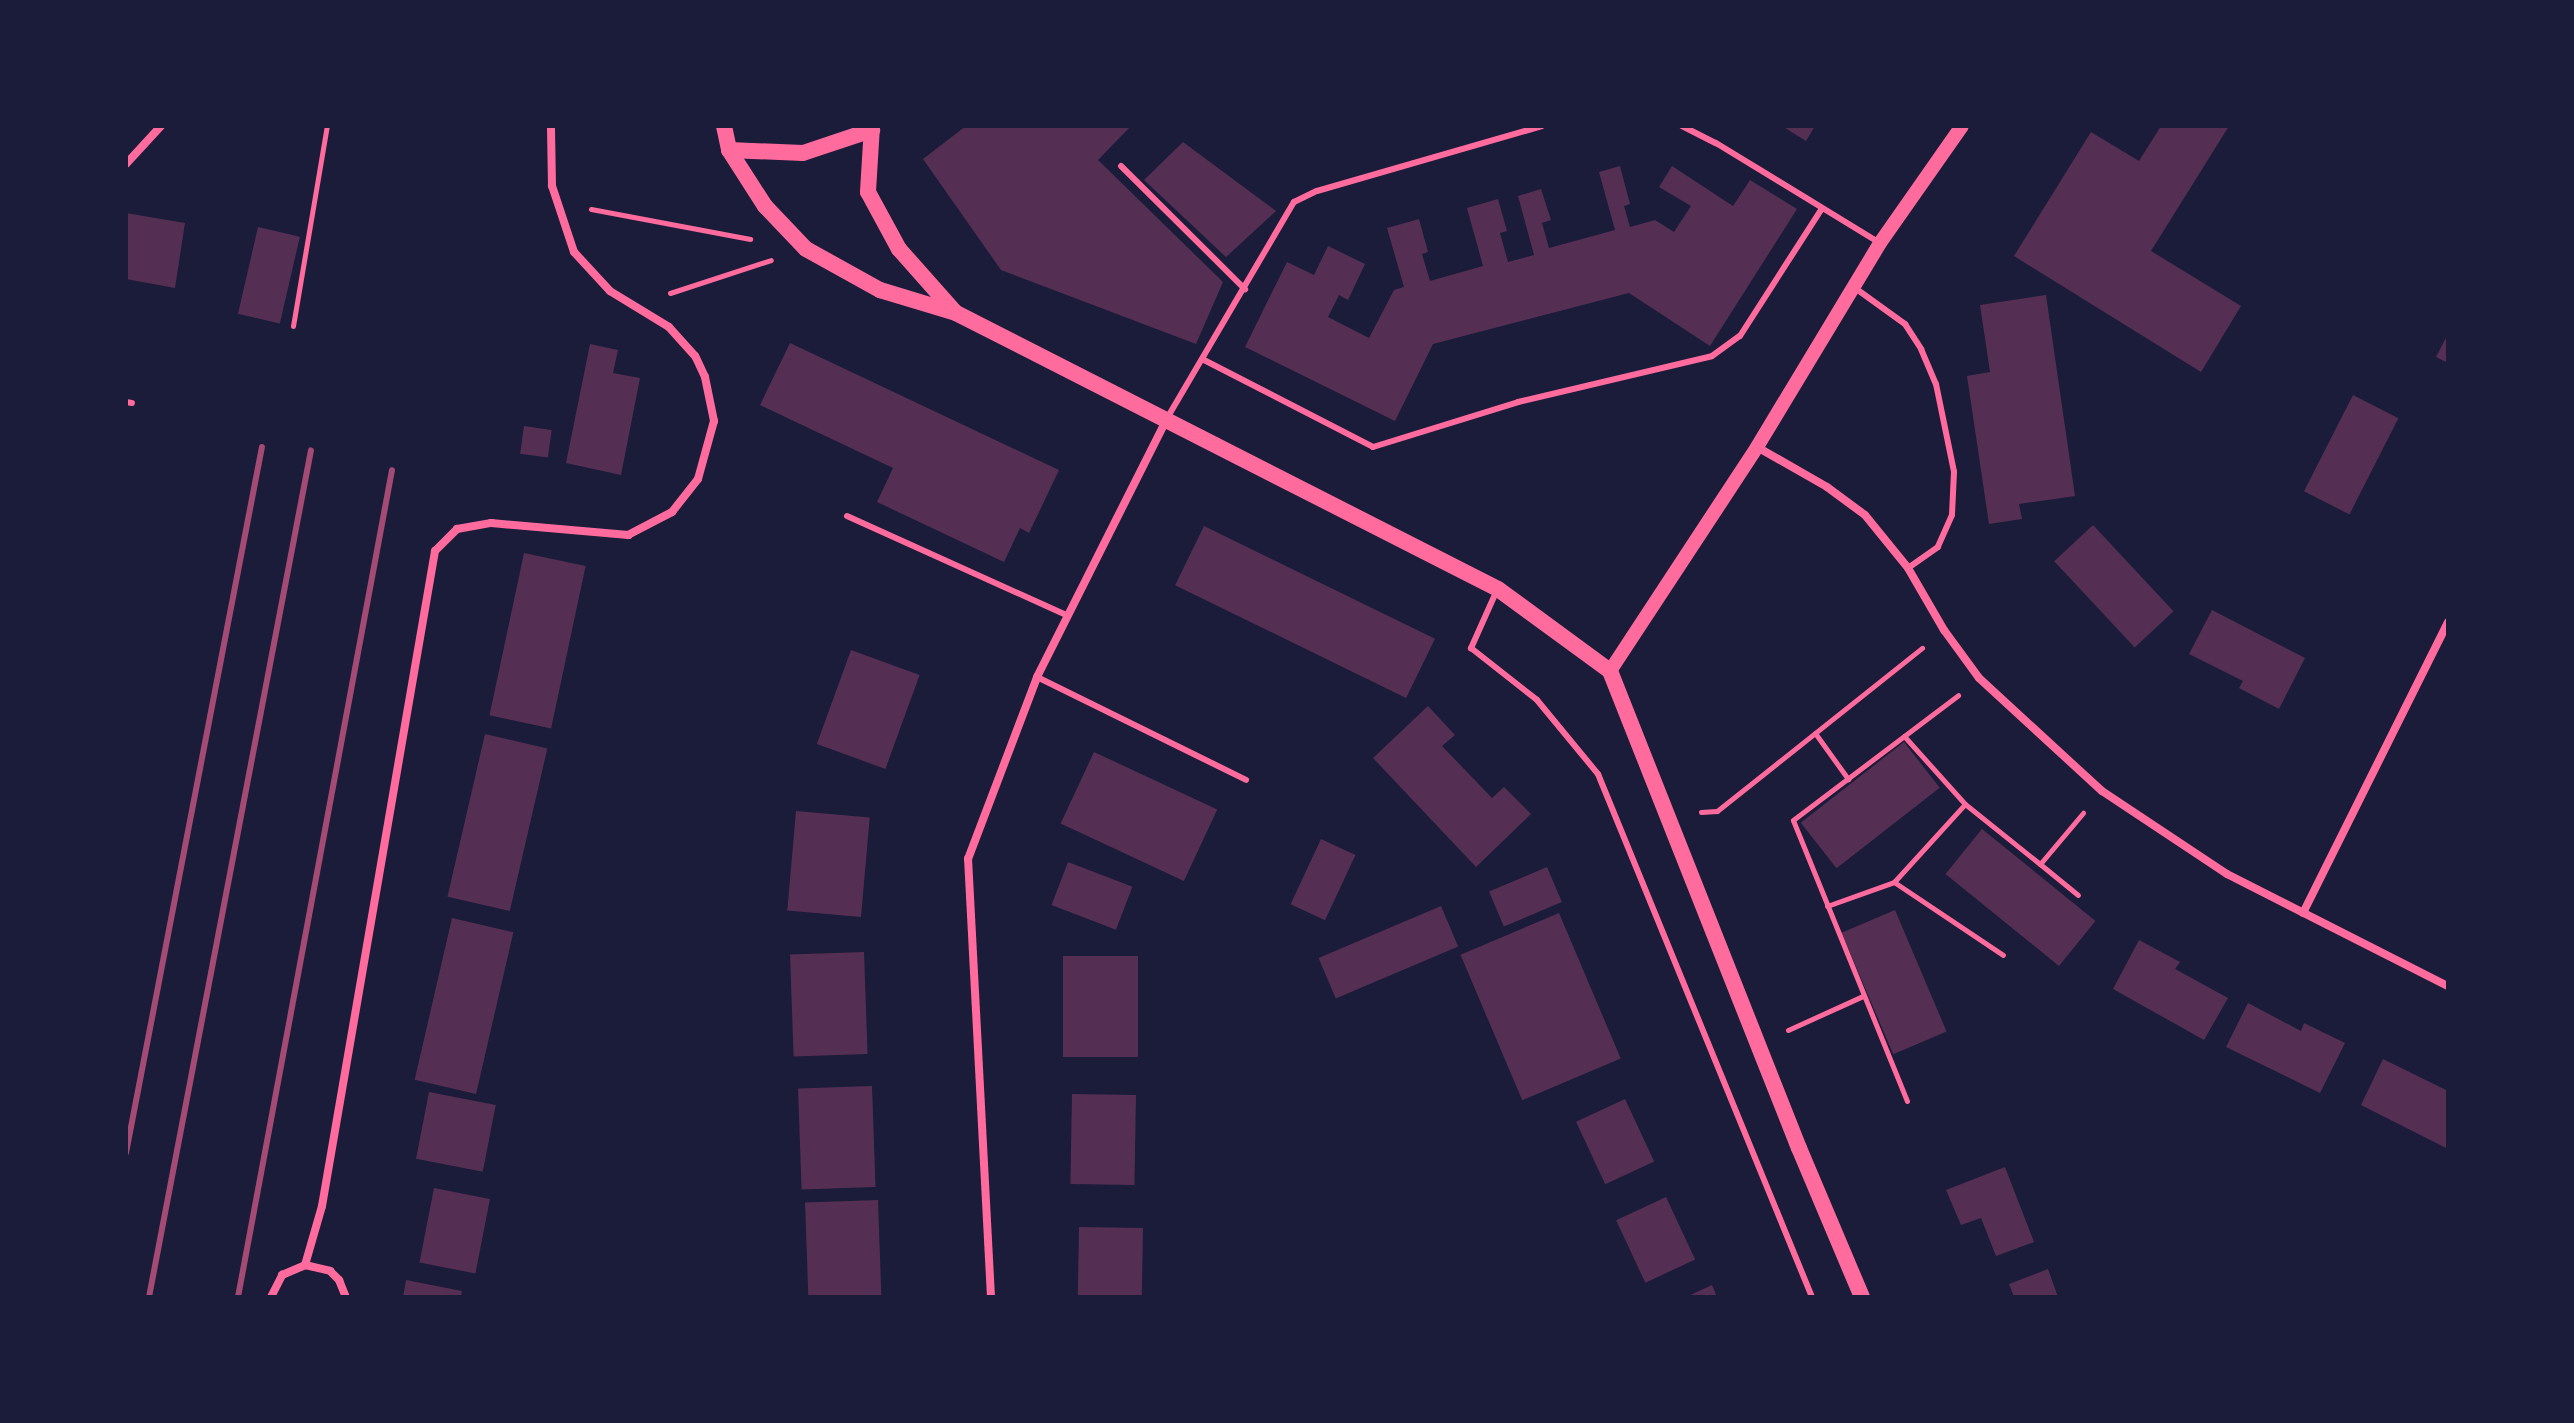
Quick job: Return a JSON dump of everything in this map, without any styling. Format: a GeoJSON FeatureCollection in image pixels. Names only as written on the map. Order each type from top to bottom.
{"type":"FeatureCollection","features":[{"type":"Feature","properties":{"kind":"main road"},"geometry":{"type":"LineString","coordinates":[[724,126],[729,150],[765,206],[806,249],[880,290],[956,313],[1498,589],[1610,671],[1862,1297]]}},
{"type":"Feature","properties":{"kind":"main road"},"geometry":{"type":"LineString","coordinates":[[729,150],[803,153],[872,128],[868,192],[899,249],[956,313]]}},
{"type":"Feature","properties":{"kind":"street"},"geometry":{"type":"LineString","coordinates":[[126,164],[161,126]]}},
{"type":"Feature","properties":{"kind":"street"},"geometry":{"type":"LineString","coordinates":[[305,1265],[322,1206],[435,551],[457,529],[491,523],[628,535],[672,512],[698,479],[714,421],[705,377],[695,356],[669,327],[610,291],[574,252],[552,186],[551,126]]}},
{"type":"Feature","properties":{"kind":"street"},"geometry":{"type":"LineString","coordinates":[[1610,671],[1757,447],[1880,243],[1962,126]]}},
{"type":"Feature","properties":{"kind":"street"},"geometry":{"type":"LineString","coordinates":[[991,1297],[968,859],[1037,677],[1166,420]]}},
{"type":"Feature","properties":{"kind":"street"},"geometry":{"type":"LineString","coordinates":[[1757,447],[1827,487],[1865,515],[1908,568],[1944,630],[1979,678],[2102,791],[2227,874],[2448,986]]}},
{"type":"Feature","properties":{"kind":"street"},"geometry":{"type":"LineString","coordinates":[[2303,913],[2448,622]]}},
{"type":"Feature","properties":{"kind":"street"},"geometry":{"type":"LineString","coordinates":[[271,1297],[282,1275],[305,1265],[330,1271],[339,1280],[346,1297]]}},
{"type":"Feature","properties":{"kind":"lane"},"geometry":{"type":"LineString","coordinates":[[1166,420],[1294,202],[1317,191],[1542,126]]}},
{"type":"Feature","properties":{"kind":"lane"},"geometry":{"type":"LineString","coordinates":[[1682,126],[1716,143],[1821,210],[1880,243]]}},
{"type":"Feature","properties":{"kind":"lane"},"geometry":{"type":"LineString","coordinates":[[1121,166],[1245,289]]}},
{"type":"Feature","properties":{"kind":"lane"},"geometry":{"type":"LineString","coordinates":[[1204,360],[1373,447],[1518,402],[1712,356],[1740,336],[1821,210]]}},
{"type":"Feature","properties":{"kind":"lane"},"geometry":{"type":"LineString","coordinates":[[1855,288],[1905,324],[1921,349],[1936,384],[1954,472],[1952,515],[1938,547],[1908,568]]}},
{"type":"Feature","properties":{"kind":"lane"},"geometry":{"type":"LineString","coordinates":[[847,516],[1066,615]]}},
{"type":"Feature","properties":{"kind":"lane"},"geometry":{"type":"LineString","coordinates":[[1498,589],[1471,648],[1537,700],[1598,774],[1812,1297]]}},
{"type":"Feature","properties":{"kind":"lane"},"geometry":{"type":"LineString","coordinates":[[1037,677],[1246,780]]}},
{"type":"Feature","properties":{"kind":"path"},"geometry":{"type":"LineString","coordinates":[[293,326],[327,126]]}},
{"type":"Feature","properties":{"kind":"path"},"geometry":{"type":"LineString","coordinates":[[558,203],[806,249]]}},
{"type":"Feature","properties":{"kind":"path"},"geometry":{"type":"LineString","coordinates":[[631,306],[806,249]]}},
{"type":"Feature","properties":{"kind":"path"},"geometry":{"type":"LineString","coordinates":[[1667,814],[1717,811],[1944,630]]}},
{"type":"Feature","properties":{"kind":"path"},"geometry":{"type":"LineString","coordinates":[[1907,1101],[1793,820],[1979,678]]}},
{"type":"Feature","properties":{"kind":"path"},"geometry":{"type":"LineString","coordinates":[[1815,733],[1848,779]]}},
{"type":"Feature","properties":{"kind":"path"},"geometry":{"type":"LineString","coordinates":[[1904,736],[1965,804],[2078,895]]}},
{"type":"Feature","properties":{"kind":"path"},"geometry":{"type":"LineString","coordinates":[[2040,864],[2102,791]]}},
{"type":"Feature","properties":{"kind":"path"},"geometry":{"type":"LineString","coordinates":[[1827,906],[1894,882],[1965,804]]}},
{"type":"Feature","properties":{"kind":"path"},"geometry":{"type":"LineString","coordinates":[[1894,882],[2003,955]]}},
{"type":"Feature","properties":{"kind":"path"},"geometry":{"type":"LineString","coordinates":[[1758,1044],[1863,996]]}},
{"type":"Feature","properties":{"kind":"building"},"geometry":{"type":"Polygon","coordinates":[[[966,126],[1131,126],[1098,160],[1223,282],[1196,344],[1001,270],[923,159],[966,126]]]}},
{"type":"Feature","properties":{"kind":"building"},"geometry":{"type":"Polygon","coordinates":[[[1782,126],[1815,126],[1806,141],[1782,126]]]}},
{"type":"Feature","properties":{"kind":"building"},"geometry":{"type":"Polygon","coordinates":[[[2161,126],[2229,126],[2151,251],[2241,306],[2201,372],[2014,256],[2091,132],[2139,161],[2161,126]]]}},
{"type":"Feature","properties":{"kind":"building"},"geometry":{"type":"Polygon","coordinates":[[[1183,142],[1276,211],[1226,257],[1144,180],[1183,142]]]}},
{"type":"Feature","properties":{"kind":"building"},"geometry":{"type":"Polygon","coordinates":[[[1620,166],[1630,204],[1624,206],[1630,227],[1655,220],[1674,232],[1691,206],[1659,187],[1672,166],[1733,206],[1750,180],[1797,209],[1710,346],[1629,293],[1433,344],[1395,421],[1245,347],[1287,262],[1314,275],[1328,246],[1365,264],[1348,300],[1339,295],[1328,317],[1369,338],[1394,290],[1404,287],[1387,228],[1419,219],[1428,252],[1422,254],[1430,281],[1483,266],[1467,208],[1498,199],[1507,231],[1500,233],[1508,262],[1534,255],[1518,196],[1541,189],[1551,220],[1542,223],[1549,248],[1615,230],[1599,172],[1620,166]]]}},
{"type":"Feature","properties":{"kind":"building"},"geometry":{"type":"Polygon","coordinates":[[[126,213],[185,223],[175,288],[126,279],[126,213]]]}},
{"type":"Feature","properties":{"kind":"building"},"geometry":{"type":"Polygon","coordinates":[[[258,227],[300,237],[280,323],[238,314],[258,227]]]}},
{"type":"Feature","properties":{"kind":"building"},"geometry":{"type":"Polygon","coordinates":[[[2046,295],[2075,496],[2019,504],[2022,519],[1989,524],[1967,376],[1990,372],[1980,305],[2046,295]]]}},
{"type":"Feature","properties":{"kind":"building"},"geometry":{"type":"Polygon","coordinates":[[[2448,334],[2448,363],[2436,357],[2448,334]]]}},
{"type":"Feature","properties":{"kind":"building"},"geometry":{"type":"Polygon","coordinates":[[[790,343],[1059,470],[1029,533],[1020,528],[1004,562],[877,502],[893,468],[760,405],[790,343]]]}},
{"type":"Feature","properties":{"kind":"building"},"geometry":{"type":"Polygon","coordinates":[[[590,344],[618,350],[613,373],[640,378],[621,475],[566,463],[590,344]]]}},
{"type":"Feature","properties":{"kind":"building"},"geometry":{"type":"Polygon","coordinates":[[[2353,395],[2398,418],[2349,514],[2304,491],[2353,395]]]}},
{"type":"Feature","properties":{"kind":"building"},"geometry":{"type":"Polygon","coordinates":[[[524,426],[552,430],[548,458],[520,454],[524,426]]]}},
{"type":"Feature","properties":{"kind":"building"},"geometry":{"type":"Polygon","coordinates":[[[2093,525],[2173,611],[2135,647],[2054,561],[2093,525]]]}},
{"type":"Feature","properties":{"kind":"building"},"geometry":{"type":"Polygon","coordinates":[[[1204,526],[1435,639],[1406,698],[1175,585],[1204,526]]]}},
{"type":"Feature","properties":{"kind":"building"},"geometry":{"type":"Polygon","coordinates":[[[524,553],[586,566],[551,728],[489,715],[524,553]]]}},
{"type":"Feature","properties":{"kind":"building"},"geometry":{"type":"Polygon","coordinates":[[[2212,610],[2305,658],[2279,709],[2239,688],[2243,681],[2189,654],[2212,610]]]}},
{"type":"Feature","properties":{"kind":"building"},"geometry":{"type":"Polygon","coordinates":[[[851,650],[920,675],[885,769],[817,744],[851,650]]]}},
{"type":"Feature","properties":{"kind":"building"},"geometry":{"type":"Polygon","coordinates":[[[1428,706],[1455,735],[1442,746],[1492,798],[1504,787],[1531,814],[1476,867],[1373,758],[1428,706]]]}},
{"type":"Feature","properties":{"kind":"building"},"geometry":{"type":"Polygon","coordinates":[[[485,734],[547,748],[510,911],[447,897],[485,734]]]}},
{"type":"Feature","properties":{"kind":"building"},"geometry":{"type":"Polygon","coordinates":[[[1904,742],[1940,788],[1836,868],[1801,823],[1904,742]]]}},
{"type":"Feature","properties":{"kind":"building"},"geometry":{"type":"Polygon","coordinates":[[[1094,752],[1217,809],[1184,881],[1061,824],[1094,752]]]}},
{"type":"Feature","properties":{"kind":"building"},"geometry":{"type":"Polygon","coordinates":[[[796,811],[870,817],[861,917],[787,911],[796,811]]]}},
{"type":"Feature","properties":{"kind":"building"},"geometry":{"type":"Polygon","coordinates":[[[1982,829],[2095,921],[2059,966],[1945,874],[1982,829]]]}},
{"type":"Feature","properties":{"kind":"building"},"geometry":{"type":"Polygon","coordinates":[[[1321,839],[1355,855],[1325,920],[1291,904],[1321,839]]]}},
{"type":"Feature","properties":{"kind":"building"},"geometry":{"type":"Polygon","coordinates":[[[1068,862],[1132,887],[1116,930],[1052,905],[1068,862]]]}},
{"type":"Feature","properties":{"kind":"building"},"geometry":{"type":"Polygon","coordinates":[[[1547,867],[1562,902],[1504,927],[1489,892],[1547,867]]]}},
{"type":"Feature","properties":{"kind":"building"},"geometry":{"type":"Polygon","coordinates":[[[1441,906],[1458,947],[1336,998],[1319,958],[1441,906]]]}},
{"type":"Feature","properties":{"kind":"building"},"geometry":{"type":"Polygon","coordinates":[[[1895,910],[1947,1032],[1893,1054],[1842,933],[1895,910]]]}},
{"type":"Feature","properties":{"kind":"building"},"geometry":{"type":"Polygon","coordinates":[[[1559,913],[1621,1058],[1522,1100],[1461,955],[1559,913]]]}},
{"type":"Feature","properties":{"kind":"building"},"geometry":{"type":"Polygon","coordinates":[[[452,918],[513,932],[476,1094],[415,1080],[452,918]]]}},
{"type":"Feature","properties":{"kind":"building"},"geometry":{"type":"Polygon","coordinates":[[[2139,940],[2180,962],[2175,969],[2228,998],[2204,1040],[2113,989],[2139,940]]]}},
{"type":"Feature","properties":{"kind":"building"},"geometry":{"type":"Polygon","coordinates":[[[864,952],[868,1054],[794,1057],[790,955],[864,952]]]}},
{"type":"Feature","properties":{"kind":"building"},"geometry":{"type":"Polygon","coordinates":[[[1063,956],[1138,956],[1138,1057],[1063,1057],[1063,956]]]}},
{"type":"Feature","properties":{"kind":"building"},"geometry":{"type":"Polygon","coordinates":[[[2248,1003],[2301,1031],[2304,1023],[2345,1043],[2320,1093],[2226,1047],[2248,1003]]]}},
{"type":"Feature","properties":{"kind":"building"},"geometry":{"type":"Polygon","coordinates":[[[2383,1059],[2448,1091],[2448,1149],[2361,1105],[2383,1059]]]}},
{"type":"Feature","properties":{"kind":"building"},"geometry":{"type":"Polygon","coordinates":[[[872,1086],[876,1187],[802,1190],[798,1089],[872,1086]]]}},
{"type":"Feature","properties":{"kind":"building"},"geometry":{"type":"Polygon","coordinates":[[[429,1092],[496,1105],[483,1172],[416,1159],[429,1092]]]}},
{"type":"Feature","properties":{"kind":"building"},"geometry":{"type":"Polygon","coordinates":[[[1072,1094],[1136,1095],[1134,1185],[1070,1184],[1072,1094]]]}},
{"type":"Feature","properties":{"kind":"building"},"geometry":{"type":"Polygon","coordinates":[[[1625,1099],[1654,1162],[1605,1184],[1576,1122],[1625,1099]]]}},
{"type":"Feature","properties":{"kind":"building"},"geometry":{"type":"Polygon","coordinates":[[[2005,1167],[2034,1242],[1996,1256],[1981,1218],[1961,1225],[1946,1190],[2005,1167]]]}},
{"type":"Feature","properties":{"kind":"building"},"geometry":{"type":"Polygon","coordinates":[[[434,1188],[490,1199],[475,1273],[419,1263],[434,1188]]]}},
{"type":"Feature","properties":{"kind":"building"},"geometry":{"type":"Polygon","coordinates":[[[1666,1197],[1695,1260],[1645,1283],[1616,1220],[1666,1197]]]}},
{"type":"Feature","properties":{"kind":"building"},"geometry":{"type":"Polygon","coordinates":[[[878,1200],[881,1297],[808,1297],[805,1203],[878,1200]]]}},
{"type":"Feature","properties":{"kind":"building"},"geometry":{"type":"Polygon","coordinates":[[[1079,1227],[1143,1228],[1142,1297],[1078,1297],[1079,1227]]]}},
{"type":"Feature","properties":{"kind":"building"},"geometry":{"type":"Polygon","coordinates":[[[2048,1269],[2058,1297],[2014,1297],[2009,1284],[2048,1269]]]}},
{"type":"Feature","properties":{"kind":"building"},"geometry":{"type":"Polygon","coordinates":[[[406,1280],[462,1291],[461,1297],[403,1297],[406,1280]]]}},
{"type":"Feature","properties":{"kind":"building"},"geometry":{"type":"Polygon","coordinates":[[[1712,1285],[1717,1297],[1686,1297],[1712,1285]]]}},
{"type":"Feature","properties":{"kind":"railway"},"geometry":{"type":"LineString","coordinates":[[126,1153],[262,447]]}},
{"type":"Feature","properties":{"kind":"railway"},"geometry":{"type":"LineString","coordinates":[[149,1297],[311,450]]}},
{"type":"Feature","properties":{"kind":"railway"},"geometry":{"type":"LineString","coordinates":[[238,1297],[392,470]]}}]}
